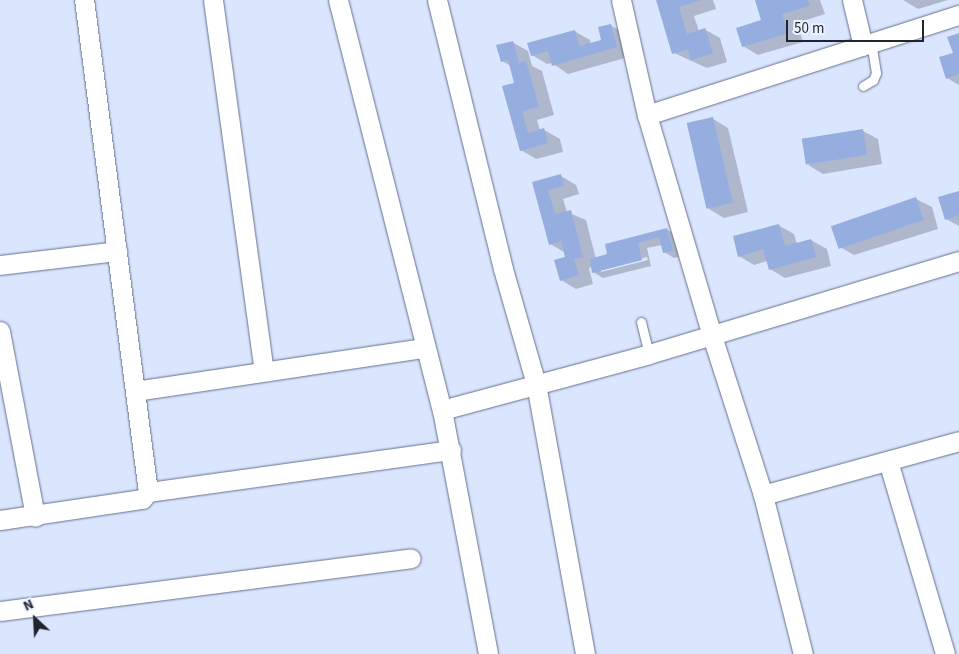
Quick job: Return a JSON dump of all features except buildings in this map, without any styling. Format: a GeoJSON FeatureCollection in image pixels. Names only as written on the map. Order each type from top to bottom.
{"type":"FeatureCollection","features":[{"type":"Feature","properties":{"kind":"street"},"geometry":{"type":"LineString","coordinates":[[84,0],[148,492]]}},
{"type":"Feature","properties":{"kind":"street"},"geometry":{"type":"LineString","coordinates":[[213,0],[264,371]]}},
{"type":"Feature","properties":{"kind":"street"},"geometry":{"type":"LineString","coordinates":[[338,0],[424,348],[442,410],[488,654]]}},
{"type":"Feature","properties":{"kind":"street"},"geometry":{"type":"LineString","coordinates":[[437,0],[502,269],[536,384],[585,654]]}},
{"type":"Feature","properties":{"kind":"street"},"geometry":{"type":"LineString","coordinates":[[621,0],[647,115],[712,336],[763,495],[803,654]]}},
{"type":"Feature","properties":{"kind":"street"},"geometry":{"type":"LineString","coordinates":[[852,0],[867,44]]}},
{"type":"Feature","properties":{"kind":"street"},"geometry":{"type":"LineString","coordinates":[[647,115],[959,16]]}},
{"type":"Feature","properties":{"kind":"street"},"geometry":{"type":"LineString","coordinates":[[0,266],[117,251]]}},
{"type":"Feature","properties":{"kind":"street"},"geometry":{"type":"LineString","coordinates":[[442,410],[712,336],[959,261]]}},
{"type":"Feature","properties":{"kind":"street"},"geometry":{"type":"LineString","coordinates":[[0,331],[34,517]]}},
{"type":"Feature","properties":{"kind":"street"},"geometry":{"type":"LineString","coordinates":[[135,391],[424,348]]}},
{"type":"Feature","properties":{"kind":"street"},"geometry":{"type":"LineString","coordinates":[[763,495],[959,441]]}},
{"type":"Feature","properties":{"kind":"street"},"geometry":{"type":"LineString","coordinates":[[0,520],[34,517],[142,499],[148,492],[451,450]]}},
{"type":"Feature","properties":{"kind":"street"},"geometry":{"type":"LineString","coordinates":[[888,461],[945,654]]}},
{"type":"Feature","properties":{"kind":"street"},"geometry":{"type":"LineString","coordinates":[[0,611],[411,558]]}},
{"type":"Feature","properties":{"kind":"lane"},"geometry":{"type":"LineString","coordinates":[[863,86],[873,80],[876,73],[867,44]]}},
{"type":"Feature","properties":{"kind":"lane"},"geometry":{"type":"LineString","coordinates":[[641,322],[648,354]]}}]}
